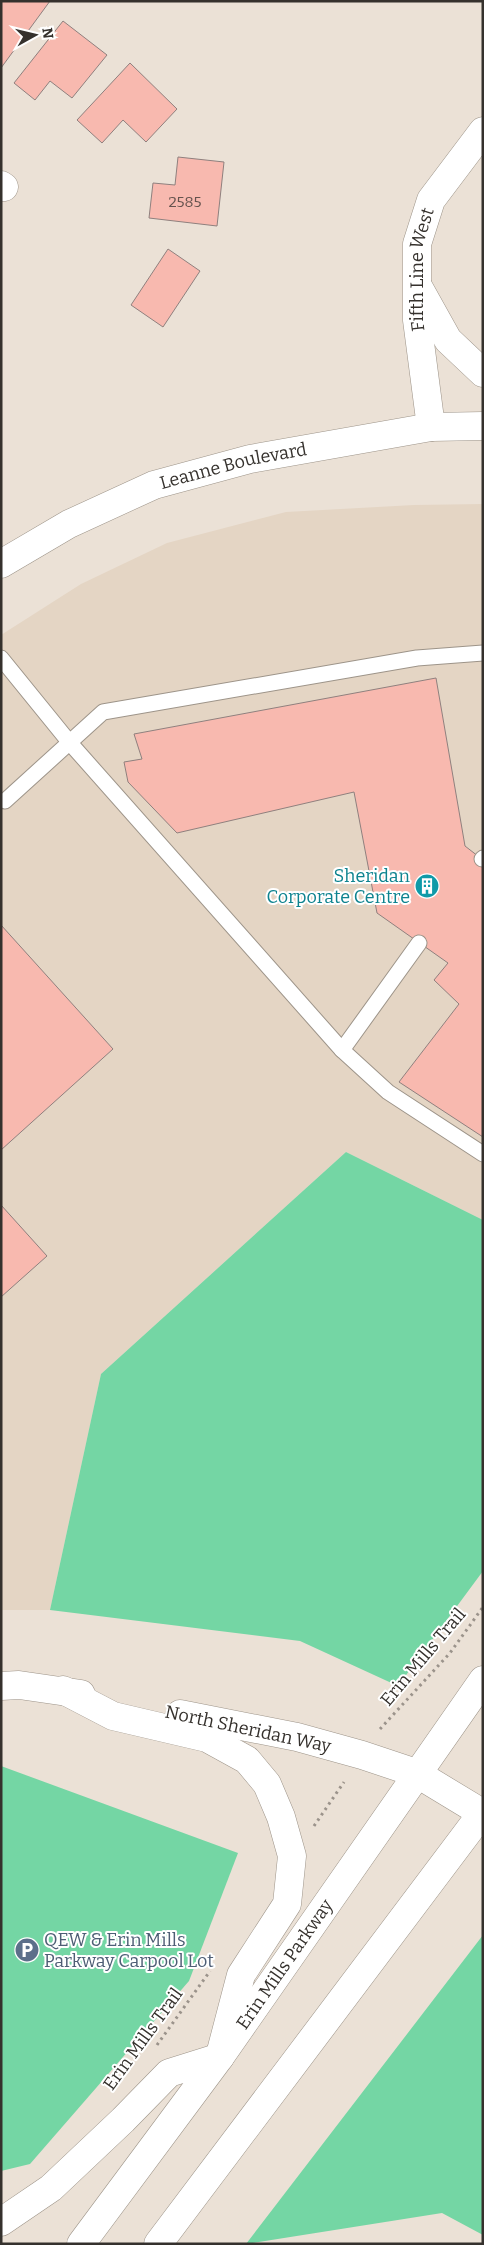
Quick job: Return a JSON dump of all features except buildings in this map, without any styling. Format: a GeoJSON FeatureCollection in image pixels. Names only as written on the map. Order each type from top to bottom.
{"type":"FeatureCollection","features":[{"type":"Feature","properties":{"kind":"main road","name":"Fifth Line West"},"geometry":{"type":"LineString","coordinates":[[431,427],[417,320],[417,244],[431,200],[483,131]]}},
{"type":"Feature","properties":{"kind":"main road"},"geometry":{"type":"LineString","coordinates":[[418,287],[448,340],[483,373]]}},
{"type":"Feature","properties":{"kind":"main road","name":"Leanne Boulevard"},"geometry":{"type":"LineString","coordinates":[[1,564],[69,524],[154,485],[250,459],[431,427],[483,426]]}},
{"type":"Feature","properties":{"kind":"main road","name":"Erin Mills Parkway"},"geometry":{"type":"LineString","coordinates":[[81,2244],[220,2057],[416,1773],[483,1680]]}},
{"type":"Feature","properties":{"kind":"main road","name":"North Sheridan Way"},"geometry":{"type":"LineString","coordinates":[[1,1686],[19,1685],[64,1690],[297,1738],[416,1773],[482,1813]]}},
{"type":"Feature","properties":{"kind":"main road"},"geometry":{"type":"LineString","coordinates":[[1,2222],[51,2188],[123,2120],[169,2073],[220,2057],[241,1975],[286,1904],[292,1856],[281,1817],[267,1784],[247,1760],[208,1738],[113,1716],[64,1690]]}},
{"type":"Feature","properties":{"kind":"main road"},"geometry":{"type":"LineString","coordinates":[[158,2244],[482,1813]]}},
{"type":"Feature","properties":{"kind":"lane"},"geometry":{"type":"LineString","coordinates":[[5,801],[103,712],[417,658],[483,653]]}},
{"type":"Feature","properties":{"kind":"lane"},"geometry":{"type":"LineString","coordinates":[[1,658],[70,743],[342,1050],[388,1092],[483,1154]]}},
{"type":"Feature","properties":{"kind":"lane"},"geometry":{"type":"LineString","coordinates":[[342,1050],[419,943]]}},
{"type":"Feature","properties":{"kind":"path","name":"Erin Mills Trail"},"geometry":{"type":"LineString","coordinates":[[384,1723],[450,1653],[483,1608]]}},
{"type":"Feature","properties":{"kind":"path"},"geometry":{"type":"LineString","coordinates":[[312,1830],[342,1785]]}},
{"type":"Feature","properties":{"kind":"path","name":"Erin Mills Trail"},"geometry":{"type":"LineString","coordinates":[[151,2053],[214,1965]]}},
{"type":"Feature","properties":{"kind":"shaded area","name":"Sheridan Corporate Centre"},"geometry":{"type":"Polygon","coordinates":[[[483,504],[483,1220],[346,1152],[101,1374],[50,1610],[1,1610],[1,635],[81,584],[167,543],[286,512],[414,505],[483,504]]]}},
{"type":"Feature","properties":{"kind":"green space"},"geometry":{"type":"Polygon","coordinates":[[[346,1152],[483,1220],[483,1571],[398,1686],[300,1641],[50,1610],[101,1374],[346,1152]]]}},
{"type":"Feature","properties":{"kind":"green space"},"geometry":{"type":"Polygon","coordinates":[[[1,1766],[238,1853],[189,1981],[30,2164],[1,2171],[1,1766]]]}},
{"type":"Feature","properties":{"kind":"green space"},"geometry":{"type":"Polygon","coordinates":[[[483,1935],[483,2235],[442,2213],[246,2244],[483,1935]]]}},
{"type":"Feature","properties":{"kind":"place","name":"Sheridan Corporate Centre"},"geometry":{"type":"Point","coordinates":[427,886]}},
{"type":"Feature","properties":{"kind":"place","name":"QEW & Erin Mills Parkway Carpool Lot"},"geometry":{"type":"Point","coordinates":[27,1950]}}]}
